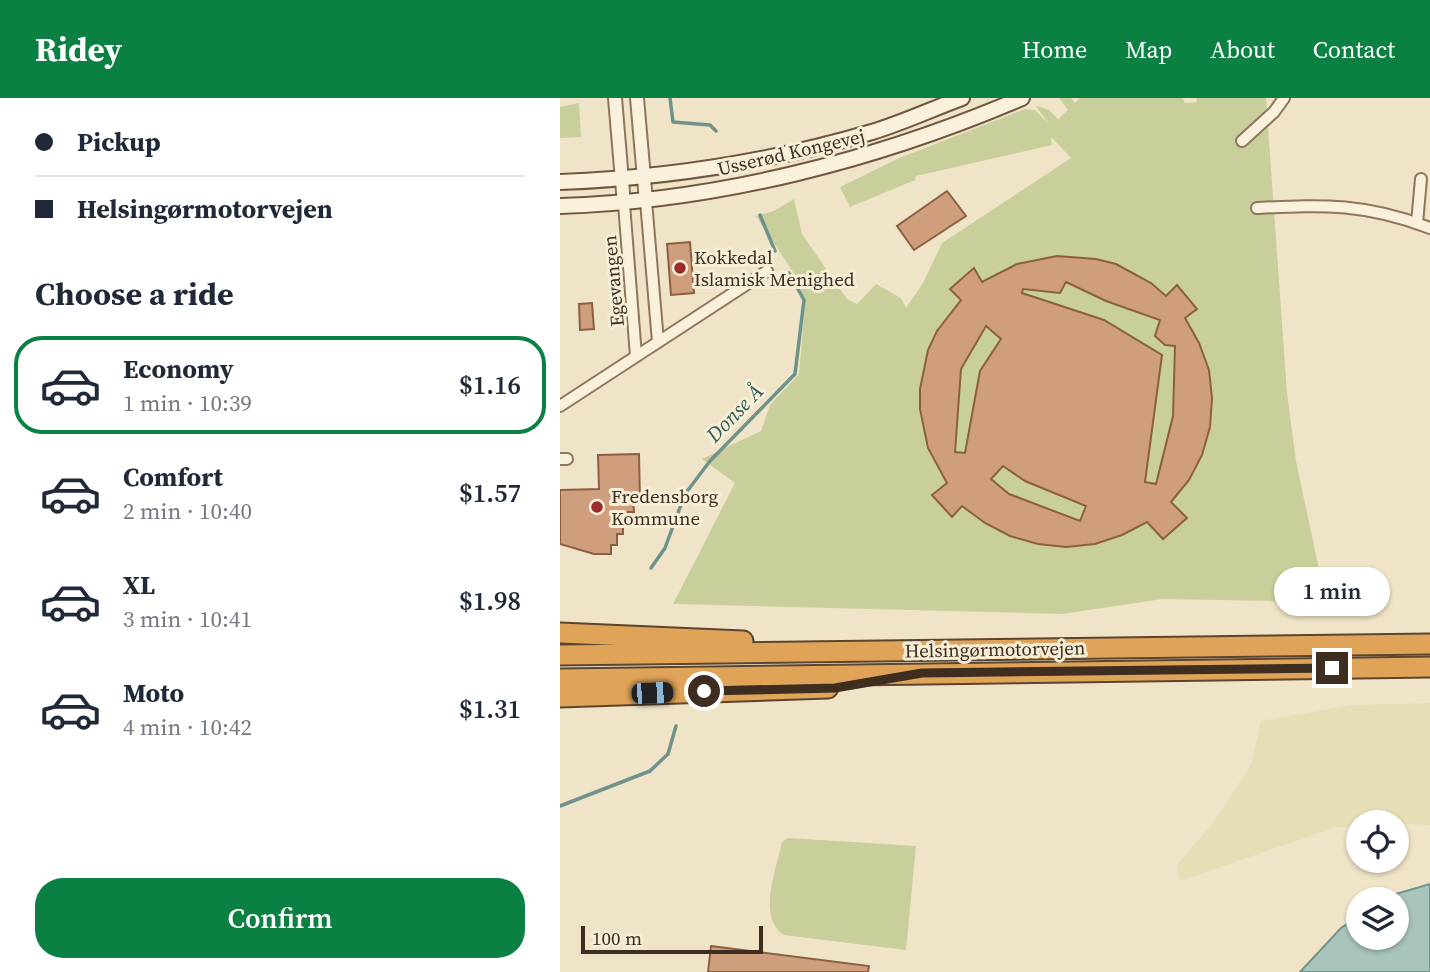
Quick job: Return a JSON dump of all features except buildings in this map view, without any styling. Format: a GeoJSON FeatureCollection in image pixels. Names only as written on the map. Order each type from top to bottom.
{"type":"FeatureCollection","features":[{"type":"Feature","properties":{"kind":"highway"},"geometry":{"type":"LineString","coordinates":[[560,633],[744,641],[842,651]]}},
{"type":"Feature","properties":{"kind":"highway","name":"Helsingørmotorvejen"},"geometry":{"type":"LineString","coordinates":[[560,655],[1430,644]]}},
{"type":"Feature","properties":{"kind":"highway","name":"Helsingørmotorvejen"},"geometry":{"type":"LineString","coordinates":[[560,679],[1430,667]]}},
{"type":"Feature","properties":{"kind":"highway"},"geometry":{"type":"LineString","coordinates":[[560,696],[835,688],[922,673]]}},
{"type":"Feature","properties":{"kind":"main road","name":"Usserød Kongevej"},"geometry":{"type":"LineString","coordinates":[[560,182],[644,177],[769,158],[873,132],[962,98]]}},
{"type":"Feature","properties":{"kind":"main road","name":"Usserød Kongevej"},"geometry":{"type":"LineString","coordinates":[[560,206],[646,201],[847,160],[924,138],[1022,98]]}},
{"type":"Feature","properties":{"kind":"street"},"geometry":{"type":"LineString","coordinates":[[615,98],[624,204]]}},
{"type":"Feature","properties":{"kind":"street"},"geometry":{"type":"LineString","coordinates":[[637,98],[646,201]]}},
{"type":"Feature","properties":{"kind":"street"},"geometry":{"type":"LineString","coordinates":[[1242,141],[1274,112],[1284,98]]}},
{"type":"Feature","properties":{"kind":"street"},"geometry":{"type":"LineString","coordinates":[[1417,223],[1420,179]]}},
{"type":"Feature","properties":{"kind":"street","name":"Egevangen"},"geometry":{"type":"LineString","coordinates":[[646,201],[658,342]]}},
{"type":"Feature","properties":{"kind":"street","name":"Egevangen"},"geometry":{"type":"LineString","coordinates":[[624,204],[636,356]]}},
{"type":"Feature","properties":{"kind":"street"},"geometry":{"type":"LineString","coordinates":[[1257,208],[1338,205],[1360,208],[1430,228]]}},
{"type":"Feature","properties":{"kind":"street"},"geometry":{"type":"LineString","coordinates":[[560,406],[767,271]]}},
{"type":"Feature","properties":{"kind":"shaded area"},"geometry":{"type":"Polygon","coordinates":[[[1430,703],[1430,825],[1409,824],[1409,810],[1346,810],[1346,827],[1336,827],[1180,881],[1177,865],[1210,827],[1251,765],[1261,721],[1351,705],[1430,703]]]}},
{"type":"Feature","properties":{"kind":"green space"},"geometry":{"type":"Polygon","coordinates":[[[1059,98],[1071,98],[1075,103],[1080,98],[1183,98],[1185,103],[1197,102],[1196,98],[1266,98],[1287,393],[1296,461],[1326,602],[1163,599],[1062,614],[673,604],[735,483],[702,459],[761,431],[770,405],[799,374],[805,306],[797,278],[756,216],[774,211],[794,199],[802,234],[847,299],[857,304],[876,284],[901,298],[906,308],[923,283],[942,243],[1071,158],[1051,137],[1052,145],[916,176],[915,180],[850,207],[840,187],[897,159],[1025,109],[1035,110],[1049,124],[1035,105],[1049,110],[1058,119],[1068,110],[1059,98]]]}},
{"type":"Feature","properties":{"kind":"green space"},"geometry":{"type":"Polygon","coordinates":[[[579,103],[581,137],[560,138],[560,107],[579,103]]]}},
{"type":"Feature","properties":{"kind":"green space"},"geometry":{"type":"Polygon","coordinates":[[[788,838],[916,846],[906,950],[784,935],[771,917],[770,905],[773,878],[782,842],[788,838]]]}},
{"type":"Feature","properties":{"kind":"water"},"geometry":{"type":"Polygon","coordinates":[[[1430,884],[1430,972],[1300,972],[1346,925],[1346,950],[1409,950],[1409,890],[1430,884]]]}},
{"type":"Feature","properties":{"kind":"waterway","name":"Donse Å"},"geometry":{"type":"LineString","coordinates":[[670,98],[673,122],[710,125],[716,131]]}},
{"type":"Feature","properties":{"kind":"waterway","name":"Donse Å"},"geometry":{"type":"LineString","coordinates":[[760,215],[775,251]]}},
{"type":"Feature","properties":{"kind":"waterway","name":"Donse Å"},"geometry":{"type":"LineString","coordinates":[[651,568],[665,548],[685,494],[710,461],[795,374],[804,300],[789,273]]}},
{"type":"Feature","properties":{"kind":"waterway","name":"Donse Å"},"geometry":{"type":"LineString","coordinates":[[560,806],[650,771],[668,754],[676,726]]}},
{"type":"Feature","properties":{"kind":"place","name":"Kokkedal Islamisk Menighed"},"geometry":{"type":"Point","coordinates":[680,268]}},
{"type":"Feature","properties":{"kind":"place","name":"Fredensborg Kommune"},"geometry":{"type":"Point","coordinates":[597,507]}},
{"type":"Feature","properties":{"kind":"route"},"geometry":{"type":"LineString","coordinates":[[704,691],[835,688],[922,673],[1332,668]]}}]}
